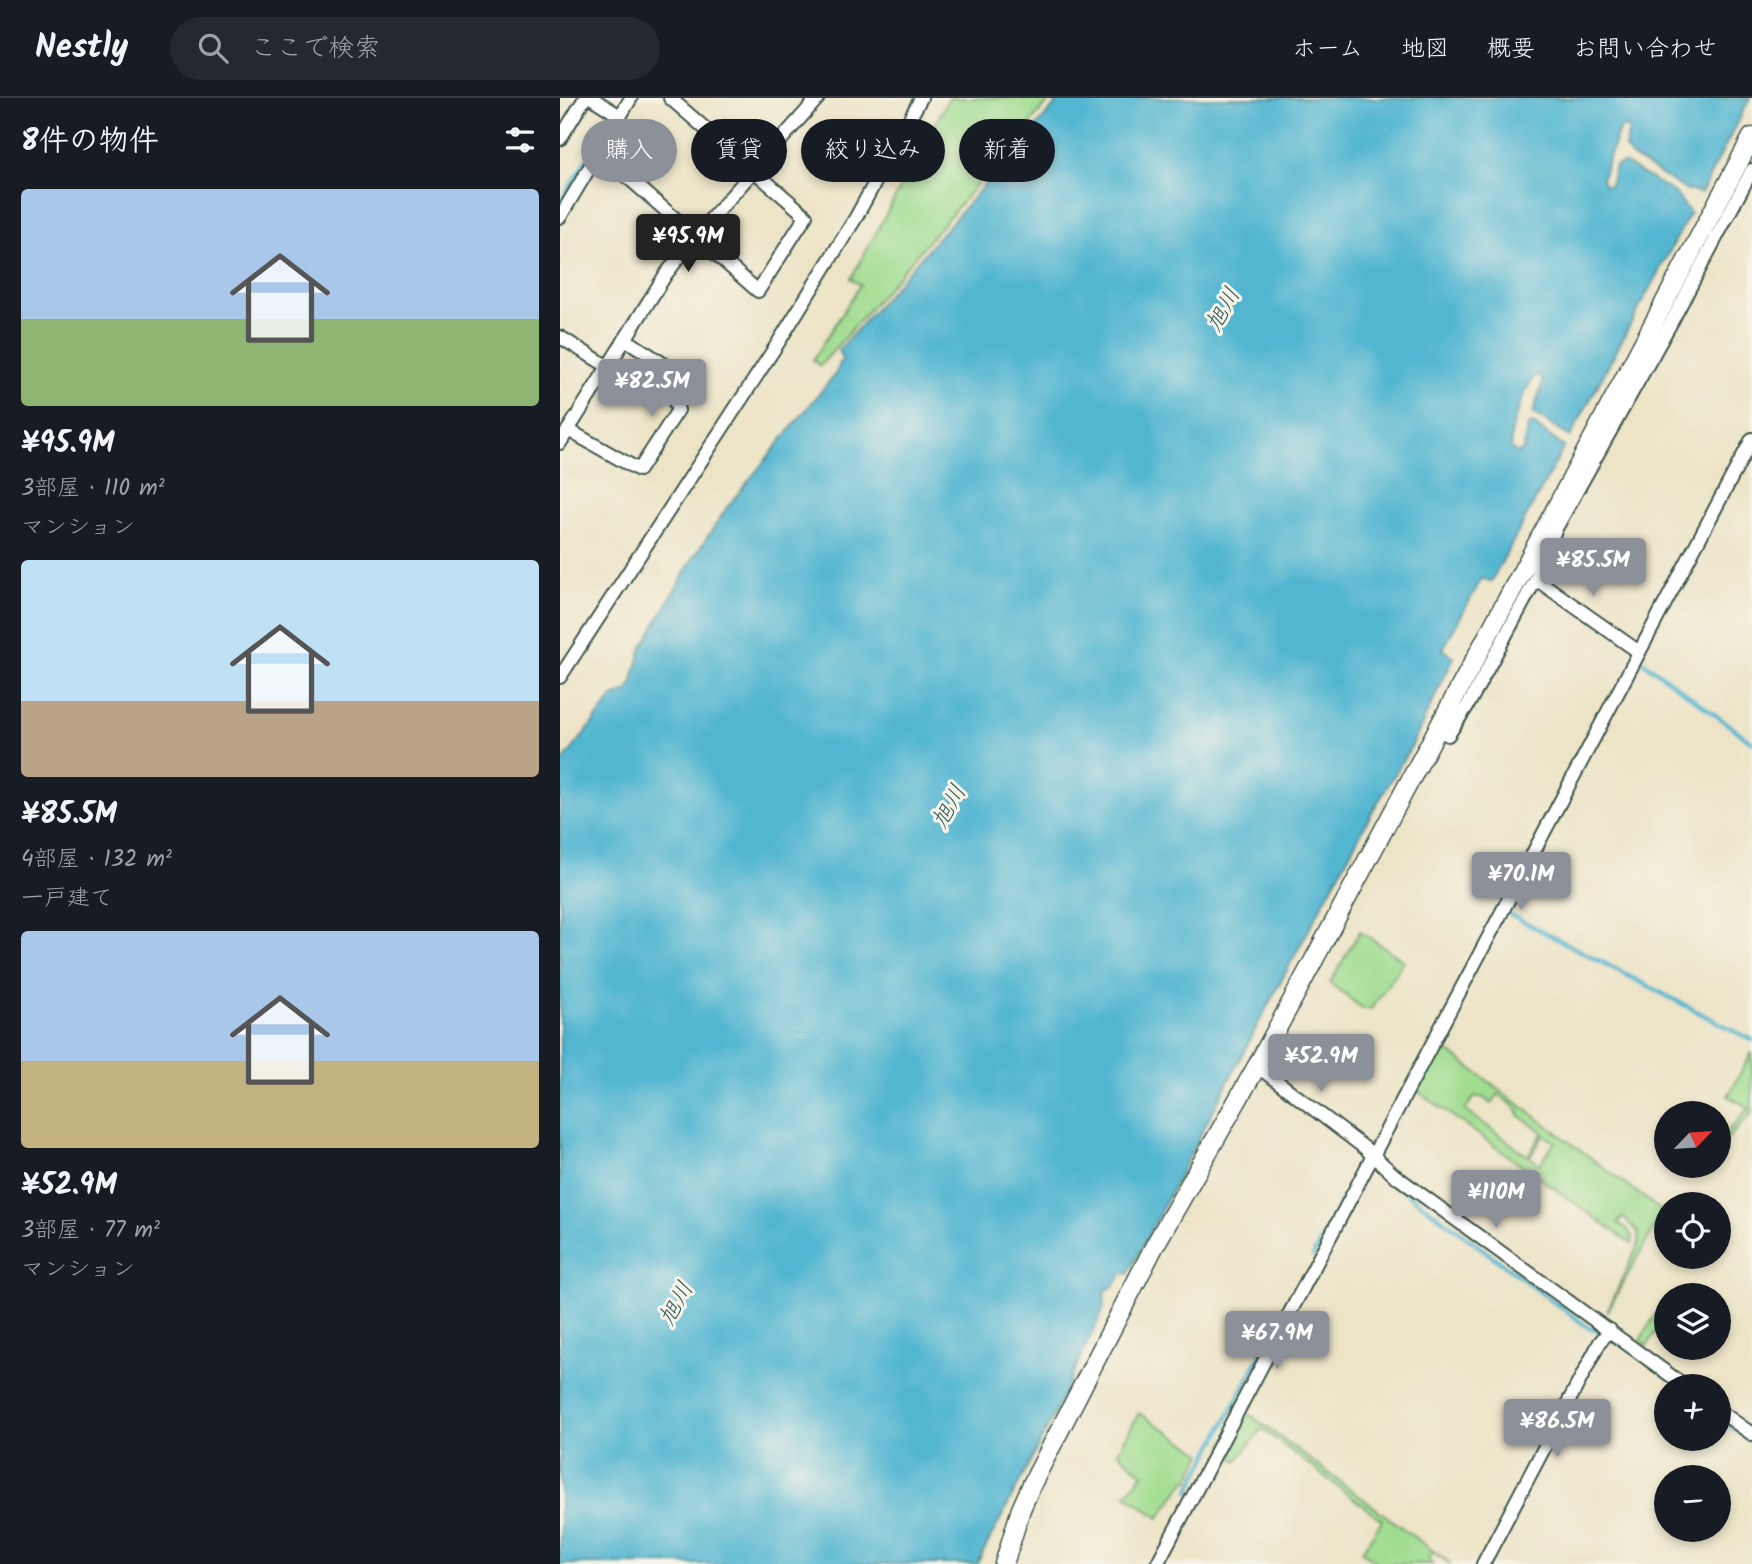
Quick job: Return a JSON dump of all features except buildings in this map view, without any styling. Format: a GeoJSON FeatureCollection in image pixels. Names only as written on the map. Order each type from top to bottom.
{"type":"FeatureCollection","features":[{"type":"Feature","properties":{"kind":"street"},"geometry":{"type":"LineString","coordinates":[[560,139],[585,98]]}},
{"type":"Feature","properties":{"kind":"street"},"geometry":{"type":"LineString","coordinates":[[592,98],[617,113]]}},
{"type":"Feature","properties":{"kind":"street"},"geometry":{"type":"LineString","coordinates":[[614,119],[631,98]]}},
{"type":"Feature","properties":{"kind":"street"},"geometry":{"type":"LineString","coordinates":[[670,98],[694,119]]}},
{"type":"Feature","properties":{"kind":"street"},"geometry":{"type":"LineString","coordinates":[[560,677],[778,343],[855,219],[921,98]]}},
{"type":"Feature","properties":{"kind":"street"},"geometry":{"type":"LineString","coordinates":[[787,130],[812,100]]}},
{"type":"Feature","properties":{"kind":"street"},"geometry":{"type":"LineString","coordinates":[[1438,729],[1448,735],[1462,715],[1536,579],[1551,528],[1752,137]]}},
{"type":"Feature","properties":{"kind":"street"},"geometry":{"type":"LineString","coordinates":[[1007,1562],[1021,1509],[1032,1484],[1155,1245],[1257,1066],[1438,729],[1666,331],[1752,170]]}},
{"type":"Feature","properties":{"kind":"street"},"geometry":{"type":"LineString","coordinates":[[561,210],[581,181]]}},
{"type":"Feature","properties":{"kind":"street"},"geometry":{"type":"LineString","coordinates":[[633,182],[758,291],[806,215],[768,182]]}},
{"type":"Feature","properties":{"kind":"street"},"geometry":{"type":"LineString","coordinates":[[560,443],[666,274],[743,182]]}},
{"type":"Feature","properties":{"kind":"street"},"geometry":{"type":"LineString","coordinates":[[560,337],[607,366]]}},
{"type":"Feature","properties":{"kind":"street"},"geometry":{"type":"LineString","coordinates":[[568,430],[639,470],[678,410],[677,405],[691,382],[625,339]]}},
{"type":"Feature","properties":{"kind":"street"},"geometry":{"type":"LineString","coordinates":[[1157,1564],[1636,649],[1752,439]]}},
{"type":"Feature","properties":{"kind":"street"},"geometry":{"type":"LineString","coordinates":[[1536,579],[1636,649]]}},
{"type":"Feature","properties":{"kind":"street"},"geometry":{"type":"LineString","coordinates":[[1257,1066],[1393,1174],[1668,1374]]}},
{"type":"Feature","properties":{"kind":"street"},"geometry":{"type":"LineString","coordinates":[[1483,1564],[1600,1342],[1608,1333]]}},
{"type":"Feature","properties":{"kind":"street"},"geometry":{"type":"LineString","coordinates":[[1731,1419],[1752,1434]]}},
{"type":"Feature","properties":{"kind":"green space"},"geometry":{"type":"Polygon","coordinates":[[[949,98],[1052,98],[1034,119],[959,119],[959,182],[979,182],[820,366],[813,360],[860,285],[851,279],[904,182],[945,182],[945,119],[938,119],[949,98]]]}},
{"type":"Feature","properties":{"kind":"green space"},"geometry":{"type":"Polygon","coordinates":[[[1360,931],[1404,961],[1371,1009],[1363,1009],[1330,983],[1360,931]]]}},
{"type":"Feature","properties":{"kind":"green space"},"geometry":{"type":"Polygon","coordinates":[[[1440,1045],[1654,1205],[1654,1228],[1607,1312],[1639,1243],[1638,1232],[1623,1217],[1618,1223],[1633,1237],[1632,1244],[1416,1090],[1440,1045]],[[1499,1094],[1491,1104],[1484,1098],[1475,1096],[1465,1110],[1528,1156],[1543,1132],[1520,1116],[1516,1108],[1499,1094]],[[1544,1135],[1530,1157],[1540,1164],[1555,1142],[1544,1135]]]}},
{"type":"Feature","properties":{"kind":"green space"},"geometry":{"type":"Polygon","coordinates":[[[1752,1052],[1752,1113],[1731,1135],[1731,1128],[1749,1108],[1728,1096],[1752,1052]]]}},
{"type":"Feature","properties":{"kind":"green space"},"geometry":{"type":"Polygon","coordinates":[[[1654,1317],[1654,1335],[1647,1346],[1640,1340],[1654,1317]]]}},
{"type":"Feature","properties":{"kind":"green space"},"geometry":{"type":"Polygon","coordinates":[[[1242,1409],[1451,1564],[1433,1552],[1428,1559],[1433,1564],[1379,1564],[1362,1551],[1382,1520],[1262,1429],[1237,1461],[1222,1448],[1242,1409]]]}},
{"type":"Feature","properties":{"kind":"green space"},"geometry":{"type":"Polygon","coordinates":[[[1139,1413],[1202,1453],[1189,1481],[1186,1480],[1159,1518],[1126,1495],[1143,1474],[1118,1452],[1139,1413]]]}},
{"type":"Feature","properties":{"kind":"water","name":"旭川"},"geometry":{"type":"Polygon","coordinates":[[[1061,98],[1750,98],[1701,193],[1686,190],[1631,156],[1625,148],[1629,130],[1625,127],[1619,130],[1602,178],[1604,185],[1610,185],[1615,166],[1624,163],[1675,193],[1690,213],[1570,437],[1533,413],[1543,381],[1537,375],[1528,387],[1513,428],[1512,449],[1518,453],[1523,450],[1528,426],[1532,423],[1564,447],[1491,582],[1482,578],[1443,649],[1454,657],[1412,745],[1371,814],[1266,1009],[1128,1274],[1123,1273],[1114,1286],[1105,1291],[1104,1308],[1045,1433],[977,1564],[560,1564],[560,765],[613,697],[627,691],[632,685],[641,650],[692,560],[728,506],[836,373],[842,359],[839,350],[987,182],[1055,182],[1055,119],[1042,119],[1061,98]]]}},
{"type":"Feature","properties":{"kind":"waterway"},"geometry":{"type":"LineString","coordinates":[[560,203],[614,114]]}},
{"type":"Feature","properties":{"kind":"waterway"},"geometry":{"type":"LineString","coordinates":[[1641,660],[1752,742]]}},
{"type":"Feature","properties":{"kind":"waterway"},"geometry":{"type":"LineString","coordinates":[[1509,914],[1752,1040]]}},
{"type":"Feature","properties":{"kind":"waterway"},"geometry":{"type":"LineString","coordinates":[[1371,1162],[1380,1173],[1589,1328],[1600,1331]]}},
{"type":"Feature","properties":{"kind":"waterway"},"geometry":{"type":"LineString","coordinates":[[1313,1256],[1343,1199]]}},
{"type":"Feature","properties":{"kind":"waterway"},"geometry":{"type":"LineString","coordinates":[[1189,1491],[1271,1335]]}},
{"type":"Feature","properties":{"kind":"waterway"},"geometry":{"type":"LineString","coordinates":[[1731,1427],[1752,1442]]}}]}
